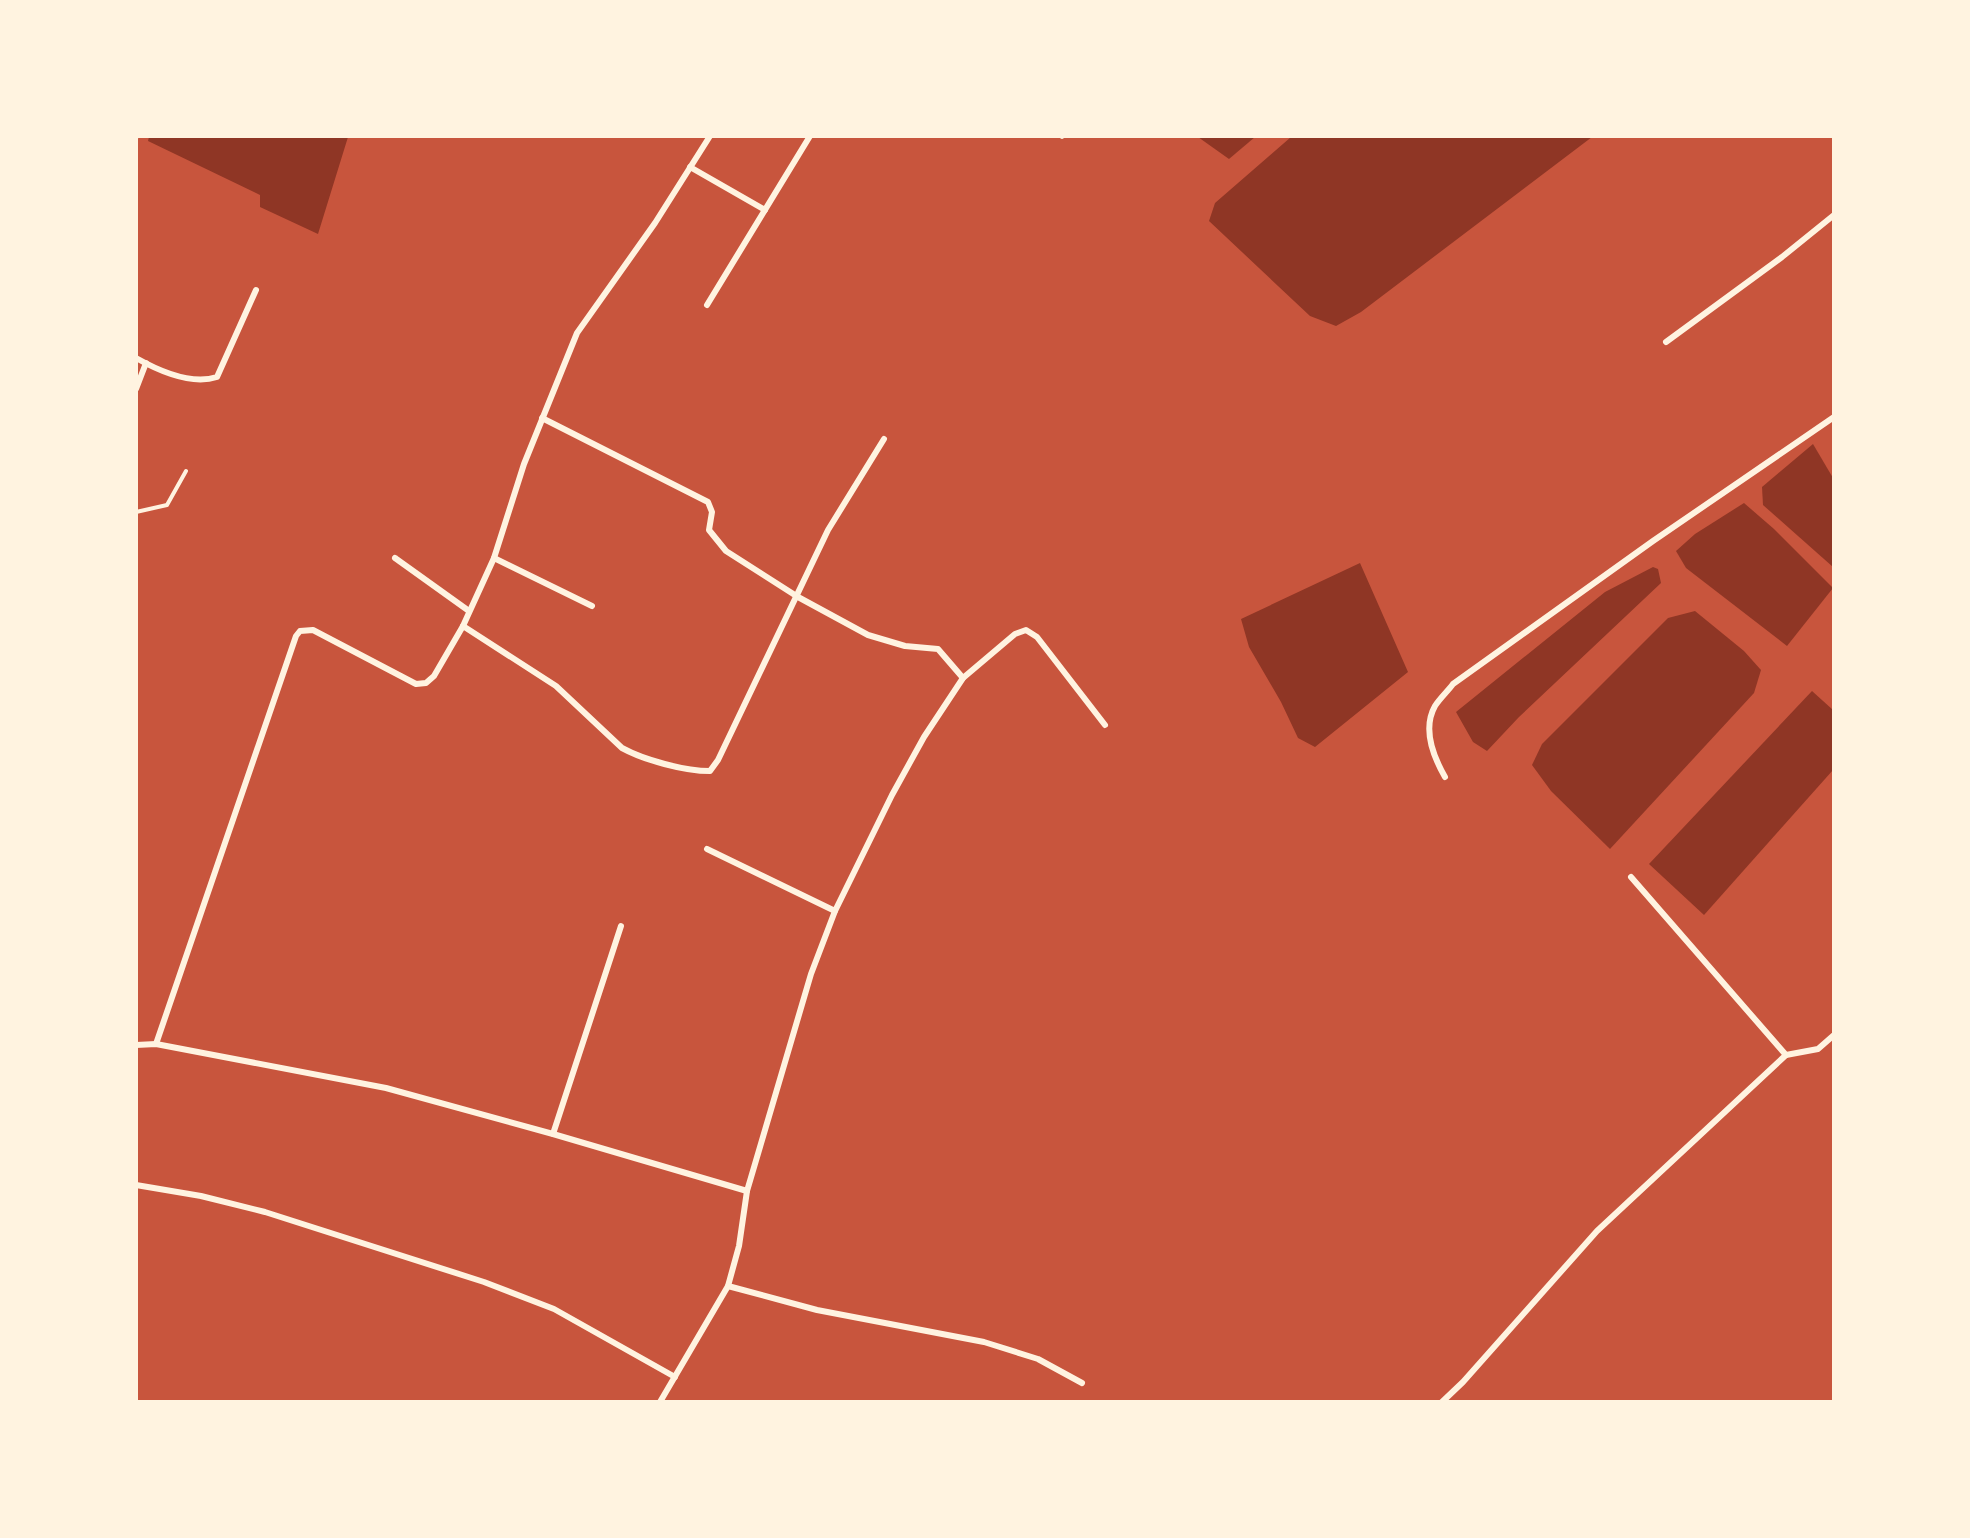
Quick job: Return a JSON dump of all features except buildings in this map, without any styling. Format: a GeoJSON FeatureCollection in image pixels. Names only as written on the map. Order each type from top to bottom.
{"type":"FeatureCollection","features":[{"type":"Feature","properties":{"kind":"street"},"geometry":{"type":"LineString","coordinates":[[156,1044],[296,636],[300,631],[313,630],[416,684],[426,683],[434,676],[463,626],[494,558],[525,464],[577,333],[655,223],[710,136]]}},
{"type":"Feature","properties":{"kind":"street"},"geometry":{"type":"LineString","coordinates":[[707,305],[810,136]]}},
{"type":"Feature","properties":{"kind":"street"},"geometry":{"type":"LineString","coordinates":[[690,167],[765,210]]}},
{"type":"Feature","properties":{"kind":"street"},"geometry":{"type":"LineString","coordinates":[[1665,342],[1782,257],[1833,215]]}},
{"type":"Feature","properties":{"kind":"street"},"geometry":{"type":"LineString","coordinates":[[136,358],[195,380],[206,381],[217,377],[256,290]]}},
{"type":"Feature","properties":{"kind":"street"},"geometry":{"type":"LineString","coordinates":[[136,389],[146,363]]}},
{"type":"Feature","properties":{"kind":"street"},"geometry":{"type":"LineString","coordinates":[[1445,777],[1434,759],[1428,728],[1435,706],[1454,684],[1653,541],[1833,417]]}},
{"type":"Feature","properties":{"kind":"street"},"geometry":{"type":"LineString","coordinates":[[542,418],[708,502],[712,512],[709,530],[726,551],[798,597],[868,635],[905,646],[938,649],[963,678]]}},
{"type":"Feature","properties":{"kind":"street"},"geometry":{"type":"LineString","coordinates":[[463,626],[556,686],[622,748],[633,754],[696,771],[710,771],[718,760],[798,597],[828,530],[884,439]]}},
{"type":"Feature","properties":{"kind":"street"},"geometry":{"type":"LineString","coordinates":[[395,558],[469,611]]}},
{"type":"Feature","properties":{"kind":"street"},"geometry":{"type":"LineString","coordinates":[[494,558],[592,606]]}},
{"type":"Feature","properties":{"kind":"street"},"geometry":{"type":"LineString","coordinates":[[660,1401],[728,1286],[739,1246],[747,1191],[811,974],[835,911],[892,795],[924,737],[963,678],[1015,634],[1026,630],[1037,638],[1105,725]]}},
{"type":"Feature","properties":{"kind":"street"},"geometry":{"type":"LineString","coordinates":[[707,849],[835,911]]}},
{"type":"Feature","properties":{"kind":"street"},"geometry":{"type":"LineString","coordinates":[[1631,877],[1786,1055]]}},
{"type":"Feature","properties":{"kind":"street"},"geometry":{"type":"LineString","coordinates":[[553,1134],[621,926]]}},
{"type":"Feature","properties":{"kind":"street"},"geometry":{"type":"LineString","coordinates":[[1442,1401],[1463,1382],[1597,1231],[1786,1055],[1818,1049],[1833,1035]]}},
{"type":"Feature","properties":{"kind":"street"},"geometry":{"type":"LineString","coordinates":[[136,1045],[156,1044],[386,1088],[747,1191]]}},
{"type":"Feature","properties":{"kind":"street"},"geometry":{"type":"LineString","coordinates":[[136,1185],[201,1196],[265,1212],[484,1282],[554,1309],[675,1377]]}},
{"type":"Feature","properties":{"kind":"street"},"geometry":{"type":"LineString","coordinates":[[728,1286],[817,1310],[984,1342],[1038,1359],[1082,1383]]}},
{"type":"Feature","properties":{"kind":"path"},"geometry":{"type":"LineString","coordinates":[[136,512],[167,505],[186,471]]}},
{"type":"Feature","properties":{"kind":"shaded area"},"geometry":{"type":"Polygon","coordinates":[[[149,136],[348,137],[318,234],[260,207],[260,195],[148,141],[149,136]]]}},
{"type":"Feature","properties":{"kind":"shaded area"},"geometry":{"type":"Polygon","coordinates":[[[1198,137],[1255,137],[1229,159],[1198,137]]]}},
{"type":"Feature","properties":{"kind":"shaded area"},"geometry":{"type":"Polygon","coordinates":[[[1291,137],[1592,137],[1361,312],[1336,326],[1310,316],[1209,221],[1215,203],[1291,137]]]}},
{"type":"Feature","properties":{"kind":"shaded area"},"geometry":{"type":"Polygon","coordinates":[[[1813,444],[1833,478],[1833,567],[1763,505],[1762,487],[1813,444]]]}},
{"type":"Feature","properties":{"kind":"shaded area"},"geometry":{"type":"Polygon","coordinates":[[[1744,503],[1774,529],[1833,588],[1787,646],[1686,568],[1676,551],[1695,534],[1744,503]]]}},
{"type":"Feature","properties":{"kind":"shaded area"},"geometry":{"type":"Polygon","coordinates":[[[1360,563],[1408,672],[1315,747],[1298,738],[1281,702],[1249,647],[1241,619],[1360,563]]]}},
{"type":"Feature","properties":{"kind":"shaded area"},"geometry":{"type":"Polygon","coordinates":[[[1653,567],[1658,569],[1661,583],[1519,717],[1487,751],[1473,742],[1456,712],[1605,592],[1653,567]]]}},
{"type":"Feature","properties":{"kind":"shaded area"},"geometry":{"type":"Polygon","coordinates":[[[1695,611],[1744,651],[1761,670],[1754,693],[1610,849],[1551,791],[1532,765],[1542,744],[1668,618],[1695,611]]]}},
{"type":"Feature","properties":{"kind":"shaded area"},"geometry":{"type":"Polygon","coordinates":[[[1812,691],[1833,710],[1833,770],[1704,915],[1649,864],[1812,691]]]}}]}
